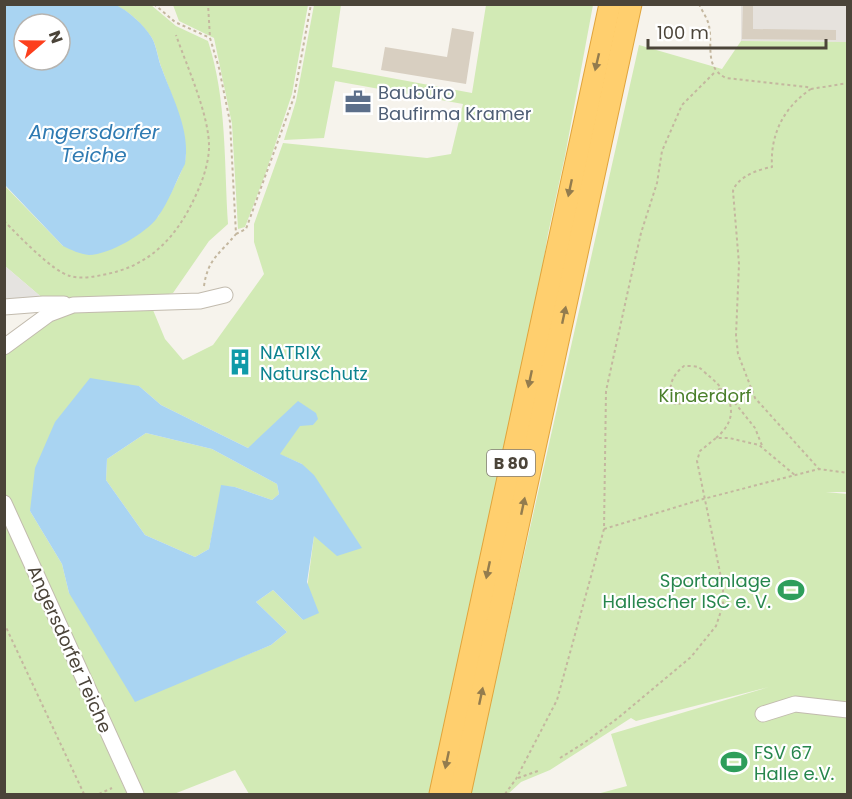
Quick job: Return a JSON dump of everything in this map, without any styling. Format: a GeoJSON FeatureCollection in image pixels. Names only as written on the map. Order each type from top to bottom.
{"type":"FeatureCollection","features":[{"type":"Feature","properties":{"kind":"highway","name":"B 80"},"geometry":{"type":"LineString","coordinates":[[440,795],[610,4]]}},
{"type":"Feature","properties":{"kind":"highway","name":"B 80"},"geometry":{"type":"LineString","coordinates":[[460,795],[631,4]]}},
{"type":"Feature","properties":{"kind":"lane"},"geometry":{"type":"LineString","coordinates":[[4,307],[202,300],[225,295]]}},
{"type":"Feature","properties":{"kind":"lane"},"geometry":{"type":"LineString","coordinates":[[4,347],[49,314],[73,305]]}},
{"type":"Feature","properties":{"kind":"lane","name":"Angersdorfer Teiche"},"geometry":{"type":"LineString","coordinates":[[4,503],[136,795]]}},
{"type":"Feature","properties":{"kind":"lane"},"geometry":{"type":"LineString","coordinates":[[763,714],[795,704],[848,710]]}},
{"type":"Feature","properties":{"kind":"path"},"geometry":{"type":"LineString","coordinates":[[154,4],[175,22],[210,38]]}},
{"type":"Feature","properties":{"kind":"path"},"geometry":{"type":"LineString","coordinates":[[208,4],[210,38],[219,68],[230,122],[236,234]]}},
{"type":"Feature","properties":{"kind":"path"},"geometry":{"type":"LineString","coordinates":[[202,300],[211,260],[226,247],[236,234],[246,230],[294,97],[312,4]]}},
{"type":"Feature","properties":{"kind":"path"},"geometry":{"type":"LineString","coordinates":[[699,4],[708,22],[711,60],[716,71],[726,78],[811,89]]}},
{"type":"Feature","properties":{"kind":"path"},"geometry":{"type":"LineString","coordinates":[[4,221],[33,251],[69,276],[95,276],[119,272],[142,261],[171,238],[188,212],[198,189],[209,149],[205,119],[176,35]]}},
{"type":"Feature","properties":{"kind":"path"},"geometry":{"type":"LineString","coordinates":[[505,795],[557,700],[604,529],[606,391],[641,233],[657,183],[662,151],[681,105],[716,71]]}},
{"type":"Feature","properties":{"kind":"path"},"geometry":{"type":"LineString","coordinates":[[819,469],[755,398],[738,354],[736,335],[739,264],[733,191],[735,186],[749,176],[772,167],[771,156],[783,115],[790,106],[811,89],[848,83]]}},
{"type":"Feature","properties":{"kind":"path"},"geometry":{"type":"LineString","coordinates":[[723,388],[676,405],[670,388],[674,374],[684,366],[698,368],[723,388],[755,428],[764,449]]}},
{"type":"Feature","properties":{"kind":"path"},"geometry":{"type":"LineString","coordinates":[[560,758],[618,718],[691,657],[716,626],[724,599],[703,499],[697,456],[700,451],[727,430],[731,412],[723,388]]}},
{"type":"Feature","properties":{"kind":"path"},"geometry":{"type":"LineString","coordinates":[[716,438],[729,438],[759,445],[796,476]]}},
{"type":"Feature","properties":{"kind":"path"},"geometry":{"type":"LineString","coordinates":[[604,529],[703,499],[819,469],[848,473]]}},
{"type":"Feature","properties":{"kind":"path"},"geometry":{"type":"LineString","coordinates":[[4,623],[84,795]]}},
{"type":"Feature","properties":{"kind":"path"},"geometry":{"type":"LineString","coordinates":[[516,778],[538,771]]}},
{"type":"Feature","properties":{"kind":"path"},"geometry":{"type":"LineString","coordinates":[[99,795],[112,788]]}},
{"type":"Feature","properties":{"kind":"shaded area"},"geometry":{"type":"Polygon","coordinates":[[[741,5],[847,5],[847,42],[741,41],[741,5]]]}},
{"type":"Feature","properties":{"kind":"shaded area"},"geometry":{"type":"Polygon","coordinates":[[[5,266],[46,301],[5,302],[5,266]]]}},
{"type":"Feature","properties":{"kind":"green space"},"geometry":{"type":"Polygon","coordinates":[[[114,5],[151,5],[176,26],[208,41],[222,108],[228,224],[209,241],[173,293],[159,296],[46,301],[5,266],[4,185],[63,246],[158,217],[185,159],[185,143],[180,121],[154,42],[135,18],[114,5]]]}},
{"type":"Feature","properties":{"kind":"green space"},"geometry":{"type":"Polygon","coordinates":[[[173,5],[308,5],[292,94],[245,227],[238,229],[232,124],[214,38],[179,21],[173,5]]]}},
{"type":"Feature","properties":{"kind":"green space"},"geometry":{"type":"Polygon","coordinates":[[[314,5],[341,5],[332,67],[472,93],[486,5],[593,5],[538,294],[430,794],[249,794],[235,770],[174,794],[138,794],[5,498],[4,356],[44,324],[76,308],[153,310],[165,339],[183,360],[213,345],[264,274],[254,242],[254,224],[283,143],[427,158],[451,154],[463,104],[335,81],[324,138],[284,140],[296,101],[314,5]],[[139,386],[30,511],[62,564],[69,593],[207,671],[271,645],[287,632],[256,602],[273,590],[303,620],[314,536],[302,464],[279,454],[300,425],[313,425],[316,413],[248,448],[161,405],[139,386]]]}},
{"type":"Feature","properties":{"kind":"green space","name":"Kinderdorf"},"geometry":{"type":"Polygon","coordinates":[[[741,41],[847,42],[848,492],[826,492],[847,494],[847,794],[597,794],[627,786],[611,734],[769,687],[636,721],[631,718],[550,770],[521,782],[508,794],[470,794],[639,45],[722,69],[741,41]]]}},
{"type":"Feature","properties":{"kind":"green space"},"geometry":{"type":"Polygon","coordinates":[[[146,433],[212,449],[277,484],[279,494],[272,500],[235,487],[222,486],[209,549],[195,557],[145,535],[106,480],[107,459],[146,433]]]}},
{"type":"Feature","properties":{"kind":"green space"},"geometry":{"type":"Polygon","coordinates":[[[5,522],[127,794],[5,794],[5,522]]]}},
{"type":"Feature","properties":{"kind":"water","name":"Angersdorfer Teiche"},"geometry":{"type":"Polygon","coordinates":[[[114,4],[125,10],[149,33],[154,42],[176,104],[185,140],[185,164],[157,218],[145,230],[126,242],[107,251],[89,255],[63,246],[5,185],[5,5],[114,4]]]}},
{"type":"Feature","properties":{"kind":"water"},"geometry":{"type":"Polygon","coordinates":[[[90,378],[139,386],[161,405],[248,448],[298,401],[316,413],[318,419],[313,425],[300,426],[280,454],[302,464],[314,475],[362,548],[337,556],[314,536],[307,582],[319,613],[303,620],[273,590],[256,602],[287,632],[271,645],[135,702],[69,593],[62,564],[30,511],[35,468],[55,422],[90,378]],[[146,433],[107,459],[106,480],[145,535],[195,557],[209,549],[221,485],[235,487],[272,500],[279,494],[277,484],[212,449],[146,433]]]}},
{"type":"Feature","properties":{"kind":"building"},"geometry":{"type":"Polygon","coordinates":[[[743,4],[753,4],[753,29],[836,30],[836,40],[742,39],[743,4]]]}},
{"type":"Feature","properties":{"kind":"building"},"geometry":{"type":"Polygon","coordinates":[[[452,28],[474,32],[466,84],[381,70],[385,47],[447,57],[452,28]]]}},
{"type":"Feature","properties":{"kind":"building","name":"Baubüro Baufirma Kramer"},"geometry":{"type":"Polygon","coordinates":[[[348,94],[370,98],[368,109],[346,105],[348,94]]]}},
{"type":"Feature","properties":{"kind":"place","name":"Baubüro Baufirma Kramer"},"geometry":{"type":"Point","coordinates":[358,102]}},
{"type":"Feature","properties":{"kind":"place","name":"NATRIX Naturschutz"},"geometry":{"type":"Point","coordinates":[240,362]}},
{"type":"Feature","properties":{"kind":"place","name":"Sportanlage Hallescher ISC e. V."},"geometry":{"type":"Point","coordinates":[791,590]}},
{"type":"Feature","properties":{"kind":"place","name":"FSV 67 Halle e.V."},"geometry":{"type":"Point","coordinates":[734,762]}}]}
